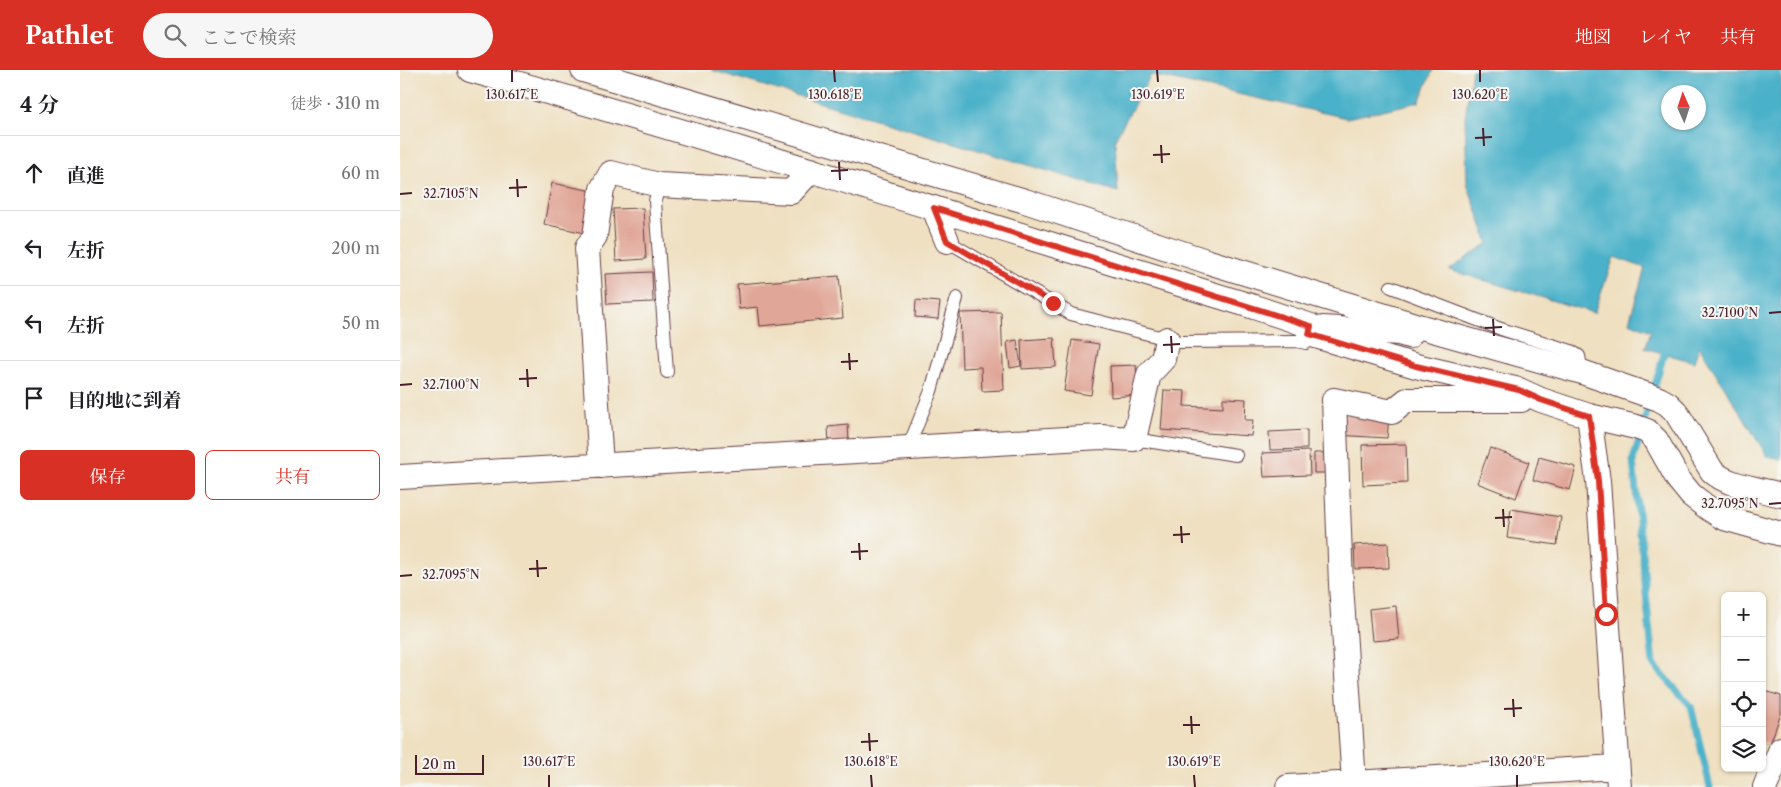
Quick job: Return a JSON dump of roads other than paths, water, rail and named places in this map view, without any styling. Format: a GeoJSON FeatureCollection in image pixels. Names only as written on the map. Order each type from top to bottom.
{"type":"FeatureCollection","features":[{"type":"Feature","properties":{"kind":"street"},"geometry":{"type":"LineString","coordinates":[[470,70],[618,112],[934,208],[1416,366],[1519,390],[1541,400],[1589,416],[1636,426],[1647,431],[1656,440],[1678,479],[1691,495],[1702,504],[1724,518],[1781,534]]}},
{"type":"Feature","properties":{"kind":"street"},"geometry":{"type":"LineString","coordinates":[[583,70],[1025,201],[1209,262],[1418,326],[1582,372],[1659,399],[1676,412],[1718,478],[1781,495]]}},
{"type":"Feature","properties":{"kind":"street"},"geometry":{"type":"LineString","coordinates":[[601,466],[587,248],[595,236],[602,189],[611,173],[659,185],[791,192],[811,170]]}},
{"type":"Feature","properties":{"kind":"street"},"geometry":{"type":"LineString","coordinates":[[934,208],[947,241]]}},
{"type":"Feature","properties":{"kind":"street"},"geometry":{"type":"LineString","coordinates":[[1310,330],[1399,333],[1408,336],[1418,326]]}},
{"type":"Feature","properties":{"kind":"street"},"geometry":{"type":"LineString","coordinates":[[400,477],[1101,437],[1134,439],[1150,374],[1162,359],[1167,339]]}},
{"type":"Feature","properties":{"kind":"street"},"geometry":{"type":"LineString","coordinates":[[1354,782],[1341,584],[1334,400],[1392,412],[1407,400],[1541,400]]}},
{"type":"Feature","properties":{"kind":"street"},"geometry":{"type":"LineString","coordinates":[[1288,787],[1354,782],[1618,777],[1598,481],[1589,416]]}},
{"type":"Feature","properties":{"kind":"street"},"geometry":{"type":"LineString","coordinates":[[1765,787],[1781,749]]}},
{"type":"Feature","properties":{"kind":"lane"},"geometry":{"type":"LineString","coordinates":[[659,185],[655,201],[667,372]]}},
{"type":"Feature","properties":{"kind":"lane"},"geometry":{"type":"LineString","coordinates":[[947,241],[1071,314],[1179,342],[1296,341],[1306,344],[1310,330]]}},
{"type":"Feature","properties":{"kind":"lane"},"geometry":{"type":"LineString","coordinates":[[1391,287],[1501,329],[1571,351],[1579,356],[1582,372]]}},
{"type":"Feature","properties":{"kind":"lane"},"geometry":{"type":"LineString","coordinates":[[908,448],[931,391],[957,298]]}},
{"type":"Feature","properties":{"kind":"lane"},"geometry":{"type":"LineString","coordinates":[[1134,439],[1236,456]]}},
{"type":"Feature","properties":{"kind":"water"},"geometry":{"type":"Polygon","coordinates":[[[711,70],[1433,70],[1419,102],[1347,118],[1151,75],[1115,139],[1118,192],[711,70]]]}},
{"type":"Feature","properties":{"kind":"water"},"geometry":{"type":"Polygon","coordinates":[[[1472,70],[1781,70],[1781,459],[1767,456],[1699,346],[1694,362],[1645,348],[1651,331],[1629,322],[1645,268],[1614,257],[1594,313],[1449,270],[1488,243],[1467,183],[1465,118],[1472,70]]]}},
{"type":"Feature","properties":{"kind":"waterway"},"geometry":{"type":"LineString","coordinates":[[1664,354],[1633,460],[1653,664],[1691,706],[1710,787]]}}]}
